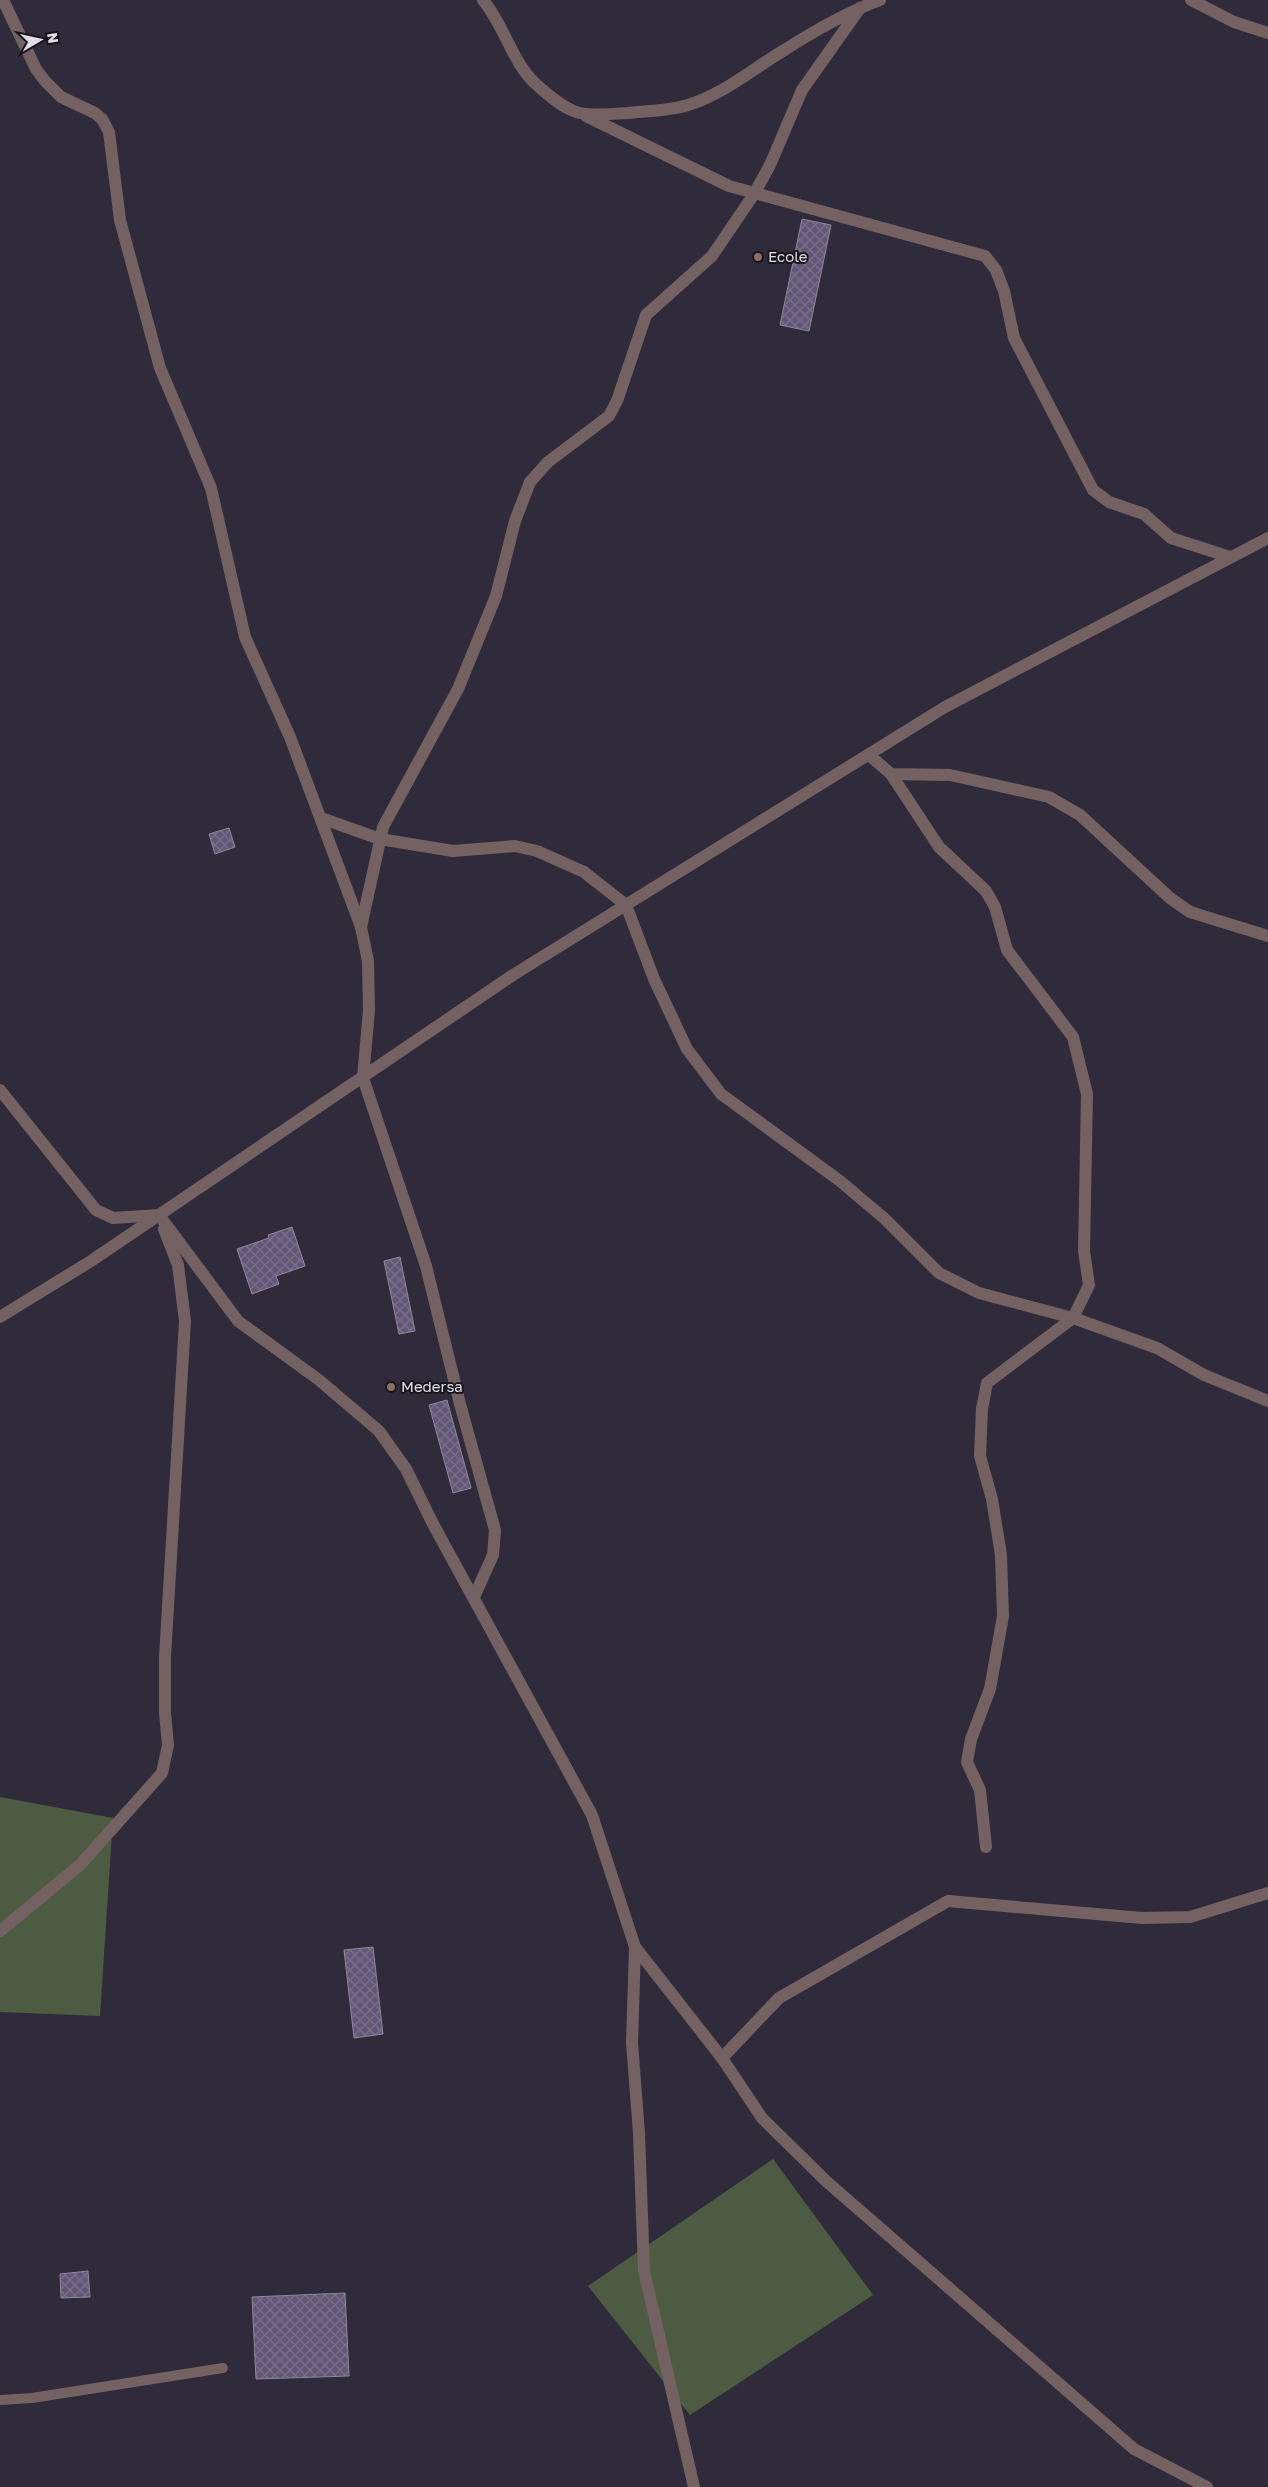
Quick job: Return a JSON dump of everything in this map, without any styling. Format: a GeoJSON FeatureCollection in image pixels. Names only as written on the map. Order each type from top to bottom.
{"type":"FeatureCollection","features":[{"type":"Feature","properties":{"kind":"street"},"geometry":{"type":"LineString","coordinates":[[3,0],[36,69],[61,97],[95,113],[102,119],[109,132],[120,220],[160,368],[211,488],[245,637],[290,737],[361,927],[368,961],[369,1010],[363,1078],[426,1266],[460,1404],[495,1530],[493,1555],[474,1597]]}},
{"type":"Feature","properties":{"kind":"street"},"geometry":{"type":"LineString","coordinates":[[483,0],[520,64],[536,84],[565,108],[586,116],[729,186],[985,256],[999,277],[1014,338],[1093,490],[1109,502],[1144,514],[1171,538],[1230,558]]}},
{"type":"Feature","properties":{"kind":"street"},"geometry":{"type":"LineString","coordinates":[[586,116],[648,111],[687,105],[722,91],[787,48],[860,8],[880,0]]}},
{"type":"Feature","properties":{"kind":"street"},"geometry":{"type":"LineString","coordinates":[[1191,0],[1234,22],[1268,33]]}},
{"type":"Feature","properties":{"kind":"street"},"geometry":{"type":"LineString","coordinates":[[361,927],[383,827],[458,689],[496,596],[515,521],[530,482],[548,462],[609,416],[618,401],[646,315],[712,256],[754,194],[770,165],[802,90],[860,8]]}},
{"type":"Feature","properties":{"kind":"street"},"geometry":{"type":"LineString","coordinates":[[0,1317],[91,1261],[513,975],[945,707],[1268,538]]}},
{"type":"Feature","properties":{"kind":"street"},"geometry":{"type":"LineString","coordinates":[[869,755],[891,774],[939,847],[986,891],[995,907],[1008,950],[1073,1037],[1087,1094],[1084,1251],[1089,1285],[1073,1318],[987,1383],[982,1409],[980,1456],[992,1499],[1001,1555],[1003,1616],[990,1689],[971,1739],[967,1762],[980,1790],[986,1847]]}},
{"type":"Feature","properties":{"kind":"street"},"geometry":{"type":"LineString","coordinates":[[891,774],[950,775],[1049,797],[1080,815],[1170,898],[1190,912],[1268,936]]}},
{"type":"Feature","properties":{"kind":"street"},"geometry":{"type":"LineString","coordinates":[[321,818],[380,839],[453,851],[515,846],[538,851],[584,872],[626,905],[654,978],[687,1049],[721,1094],[840,1181],[885,1219],[938,1273],[980,1293],[1073,1318],[1157,1348],[1204,1375],[1268,1401]]}},
{"type":"Feature","properties":{"kind":"street"},"geometry":{"type":"LineString","coordinates":[[0,1090],[96,1210],[113,1218],[159,1215]]}},
{"type":"Feature","properties":{"kind":"street"},"geometry":{"type":"LineString","coordinates":[[159,1215],[238,1321],[319,1380],[379,1431],[406,1469],[592,1815],[635,1947],[632,2043],[639,2133],[644,2271],[694,2487]]}},
{"type":"Feature","properties":{"kind":"street"},"geometry":{"type":"LineString","coordinates":[[0,1931],[80,1865],[162,1773],[168,1746],[165,1713],[165,1657],[185,1321],[178,1265],[159,1215]]}},
{"type":"Feature","properties":{"kind":"street"},"geometry":{"type":"LineString","coordinates":[[722,2058],[779,1998],[948,1901],[1142,1918],[1190,1917],[1268,1893]]}},
{"type":"Feature","properties":{"kind":"street"},"geometry":{"type":"LineString","coordinates":[[635,1947],[722,2058],[762,2118],[826,2181],[1134,2448],[1207,2487]]}},
{"type":"Feature","properties":{"kind":"lane"},"geometry":{"type":"LineString","coordinates":[[0,2400],[32,2398],[223,2368]]}},
{"type":"Feature","properties":{"kind":"green space"},"geometry":{"type":"Polygon","coordinates":[[[0,1797],[113,1818],[100,2016],[0,2012],[0,1797]]]}},
{"type":"Feature","properties":{"kind":"green space"},"geometry":{"type":"Polygon","coordinates":[[[773,2159],[873,2295],[690,2415],[588,2286],[773,2159]]]}},
{"type":"Feature","properties":{"kind":"building"},"geometry":{"type":"Polygon","coordinates":[[[802,219],[831,225],[809,331],[780,325],[802,219]]]}},
{"type":"Feature","properties":{"kind":"building"},"geometry":{"type":"Polygon","coordinates":[[[229,828],[235,847],[215,854],[209,834],[229,828]]]}},
{"type":"Feature","properties":{"kind":"building"},"geometry":{"type":"Polygon","coordinates":[[[292,1227],[305,1266],[276,1276],[279,1284],[252,1294],[237,1249],[269,1238],[268,1235],[292,1227]]]}},
{"type":"Feature","properties":{"kind":"building"},"geometry":{"type":"Polygon","coordinates":[[[400,1257],[415,1331],[399,1334],[384,1261],[400,1257]]]}},
{"type":"Feature","properties":{"kind":"building"},"geometry":{"type":"Polygon","coordinates":[[[447,1400],[471,1488],[453,1493],[429,1405],[447,1400]]]}},
{"type":"Feature","properties":{"kind":"building"},"geometry":{"type":"Polygon","coordinates":[[[373,1947],[383,2034],[354,2038],[344,1950],[373,1947]]]}},
{"type":"Feature","properties":{"kind":"building"},"geometry":{"type":"Polygon","coordinates":[[[88,2271],[90,2297],[61,2298],[60,2274],[88,2271]]]}},
{"type":"Feature","properties":{"kind":"building"},"geometry":{"type":"Polygon","coordinates":[[[345,2293],[349,2376],[256,2379],[252,2297],[345,2293]]]}},
{"type":"Feature","properties":{"kind":"place","name":"Ecole"},"geometry":{"type":"Point","coordinates":[758,257]}},
{"type":"Feature","properties":{"kind":"place","name":"Medersa"},"geometry":{"type":"Point","coordinates":[391,1387]}}]}
